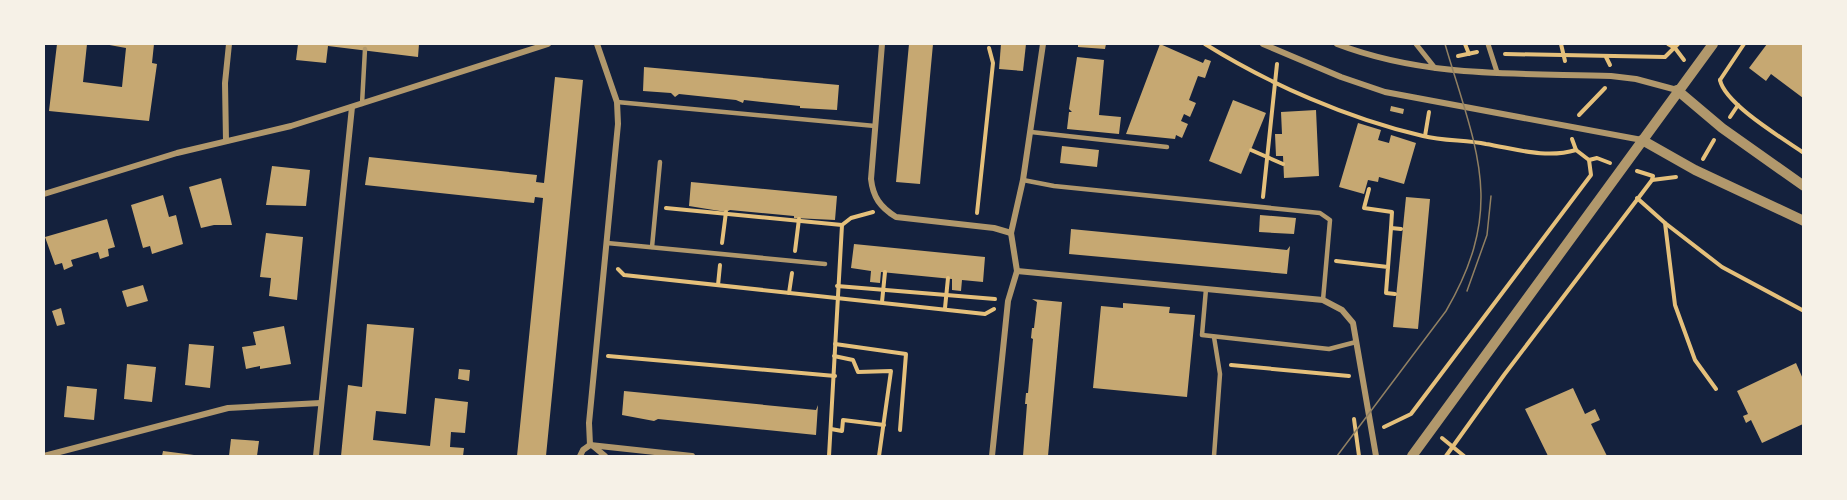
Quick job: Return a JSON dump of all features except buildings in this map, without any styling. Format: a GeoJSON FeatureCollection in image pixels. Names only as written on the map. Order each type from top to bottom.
{"type":"FeatureCollection","features":[{"type":"Feature","properties":{"kind":"street"},"geometry":{"type":"LineString","coordinates":[[226,141],[225,83],[229,44]]}},
{"type":"Feature","properties":{"kind":"street"},"geometry":{"type":"LineString","coordinates":[[44,194],[177,153],[262,134],[548,44]]}},
{"type":"Feature","properties":{"kind":"street"},"geometry":{"type":"LineString","coordinates":[[590,444],[589,423],[618,124],[617,102],[597,44]]}},
{"type":"Feature","properties":{"kind":"street"},"geometry":{"type":"LineString","coordinates":[[882,44],[872,189],[884,209],[896,217],[976,226],[1011,233]]}},
{"type":"Feature","properties":{"kind":"street"},"geometry":{"type":"LineString","coordinates":[[992,456],[1008,301],[1017,271],[1011,233],[1023,180],[1043,44]]}},
{"type":"Feature","properties":{"kind":"street"},"geometry":{"type":"LineString","coordinates":[[1263,44],[1341,78],[1385,92],[1642,141],[1695,170],[1803,221]]}},
{"type":"Feature","properties":{"kind":"street"},"geometry":{"type":"LineString","coordinates":[[1337,44],[1394,62],[1437,70],[1611,76],[1636,79],[1677,90],[1722,128],[1803,186]]}},
{"type":"Feature","properties":{"kind":"street"},"geometry":{"type":"LineString","coordinates":[[1416,44],[1437,70]]}},
{"type":"Feature","properties":{"kind":"street"},"geometry":{"type":"LineString","coordinates":[[1488,44],[1497,72]]}},
{"type":"Feature","properties":{"kind":"street"},"geometry":{"type":"LineString","coordinates":[[1412,456],[1677,90],[1698,68],[1713,44]]}},
{"type":"Feature","properties":{"kind":"street"},"geometry":{"type":"LineString","coordinates":[[316,456],[352,107]]}},
{"type":"Feature","properties":{"kind":"street"},"geometry":{"type":"LineString","coordinates":[[1017,271],[1323,300],[1342,310],[1353,323],[1376,456]]}},
{"type":"Feature","properties":{"kind":"street"},"geometry":{"type":"LineString","coordinates":[[44,456],[228,408],[321,403]]}},
{"type":"Feature","properties":{"kind":"street"},"geometry":{"type":"LineString","coordinates":[[590,444],[603,452],[605,456]]}},
{"type":"Feature","properties":{"kind":"street"},"geometry":{"type":"LineString","coordinates":[[580,456],[590,444],[692,456]]}},
{"type":"Feature","properties":{"kind":"lane"},"geometry":{"type":"LineString","coordinates":[[362,104],[365,50]]}},
{"type":"Feature","properties":{"kind":"lane"},"geometry":{"type":"LineString","coordinates":[[617,102],[875,126]]}},
{"type":"Feature","properties":{"kind":"lane"},"geometry":{"type":"LineString","coordinates":[[1031,132],[1167,147]]}},
{"type":"Feature","properties":{"kind":"lane"},"geometry":{"type":"LineString","coordinates":[[652,247],[660,162]]}},
{"type":"Feature","properties":{"kind":"lane"},"geometry":{"type":"LineString","coordinates":[[1023,180],[1320,213],[1330,220],[1323,300]]}},
{"type":"Feature","properties":{"kind":"lane"},"geometry":{"type":"LineString","coordinates":[[607,243],[825,264]]}},
{"type":"Feature","properties":{"kind":"lane"},"geometry":{"type":"LineString","coordinates":[[1206,289],[1202,335],[1329,349],[1356,342]]}},
{"type":"Feature","properties":{"kind":"lane"},"geometry":{"type":"LineString","coordinates":[[1214,337],[1220,374],[1214,456]]}},
{"type":"Feature","properties":{"kind":"path"},"geometry":{"type":"LineString","coordinates":[[1205,44],[1274,81],[1316,100],[1425,136],[1453,138],[1556,156],[1576,150]]}},
{"type":"Feature","properties":{"kind":"path"},"geometry":{"type":"LineString","coordinates":[[1465,44],[1469,54]]}},
{"type":"Feature","properties":{"kind":"path"},"geometry":{"type":"LineString","coordinates":[[1561,44],[1565,61]]}},
{"type":"Feature","properties":{"kind":"path"},"geometry":{"type":"LineString","coordinates":[[1668,44],[1676,46],[1684,60]]}},
{"type":"Feature","properties":{"kind":"path"},"geometry":{"type":"LineString","coordinates":[[1720,80],[1744,44]]}},
{"type":"Feature","properties":{"kind":"path"},"geometry":{"type":"LineString","coordinates":[[1500,54],[1665,57],[1676,46]]}},
{"type":"Feature","properties":{"kind":"path"},"geometry":{"type":"LineString","coordinates":[[976,226],[993,63],[989,48]]}},
{"type":"Feature","properties":{"kind":"path"},"geometry":{"type":"LineString","coordinates":[[1262,208],[1274,81],[1280,52]]}},
{"type":"Feature","properties":{"kind":"path"},"geometry":{"type":"LineString","coordinates":[[1711,76],[1720,80],[1725,92],[1738,105],[1803,153]]}},
{"type":"Feature","properties":{"kind":"path"},"geometry":{"type":"LineString","coordinates":[[1576,118],[1610,84]]}},
{"type":"Feature","properties":{"kind":"path"},"geometry":{"type":"LineString","coordinates":[[1728,119],[1738,105]]}},
{"type":"Feature","properties":{"kind":"path"},"geometry":{"type":"LineString","coordinates":[[1700,164],[1716,137]]}},
{"type":"Feature","properties":{"kind":"path"},"geometry":{"type":"LineString","coordinates":[[1572,138],[1576,150],[1589,160],[1597,159]]}},
{"type":"Feature","properties":{"kind":"path"},"geometry":{"type":"LineString","coordinates":[[1251,150],[1283,164]]}},
{"type":"Feature","properties":{"kind":"path"},"geometry":{"type":"LineString","coordinates":[[1411,414],[1591,175],[1589,160]]}},
{"type":"Feature","properties":{"kind":"path"},"geometry":{"type":"LineString","coordinates":[[1446,456],[1652,178],[1681,176]]}},
{"type":"Feature","properties":{"kind":"path"},"geometry":{"type":"LineString","coordinates":[[1369,189],[1364,208],[1392,212],[1386,293],[1395,294]]}},
{"type":"Feature","properties":{"kind":"path"},"geometry":{"type":"LineString","coordinates":[[1636,198],[1722,267],[1803,311]]}},
{"type":"Feature","properties":{"kind":"path"},"geometry":{"type":"LineString","coordinates":[[656,207],[842,225],[851,218],[884,209]]}},
{"type":"Feature","properties":{"kind":"path"},"geometry":{"type":"LineString","coordinates":[[1665,223],[1675,304],[1695,360],[1716,389]]}},
{"type":"Feature","properties":{"kind":"path"},"geometry":{"type":"LineString","coordinates":[[829,456],[835,376],[836,298],[842,225]]}},
{"type":"Feature","properties":{"kind":"path"},"geometry":{"type":"LineString","coordinates":[[1391,228],[1401,229]]}},
{"type":"Feature","properties":{"kind":"path"},"geometry":{"type":"LineString","coordinates":[[605,258],[624,275],[985,314],[1008,301]]}},
{"type":"Feature","properties":{"kind":"path"},"geometry":{"type":"LineString","coordinates":[[1326,260],[1388,267]]}},
{"type":"Feature","properties":{"kind":"path"},"geometry":{"type":"LineString","coordinates":[[882,302],[885,272]]}},
{"type":"Feature","properties":{"kind":"path"},"geometry":{"type":"LineString","coordinates":[[945,308],[948,278]]}},
{"type":"Feature","properties":{"kind":"path"},"geometry":{"type":"LineString","coordinates":[[837,286],[1008,301]]}},
{"type":"Feature","properties":{"kind":"path"},"geometry":{"type":"LineString","coordinates":[[835,344],[906,354],[900,430]]}},
{"type":"Feature","properties":{"kind":"path"},"geometry":{"type":"LineString","coordinates":[[596,354],[835,376]]}},
{"type":"Feature","properties":{"kind":"path"},"geometry":{"type":"LineString","coordinates":[[834,356],[853,360],[858,372],[891,371],[879,456]]}},
{"type":"Feature","properties":{"kind":"path"},"geometry":{"type":"LineString","coordinates":[[1218,363],[1348,376]]}},
{"type":"Feature","properties":{"kind":"path"},"geometry":{"type":"LineString","coordinates":[[831,429],[842,431],[843,420],[884,425]]}},
{"type":"Feature","properties":{"kind":"tram line"},"geometry":{"type":"LineString","coordinates":[[1337,456],[1446,311],[1465,274],[1476,240],[1481,208],[1480,178],[1467,116],[1445,44]]}},
{"type":"Feature","properties":{"kind":"tram line"},"geometry":{"type":"LineString","coordinates":[[1467,291],[1487,235],[1491,196]]}}]}
